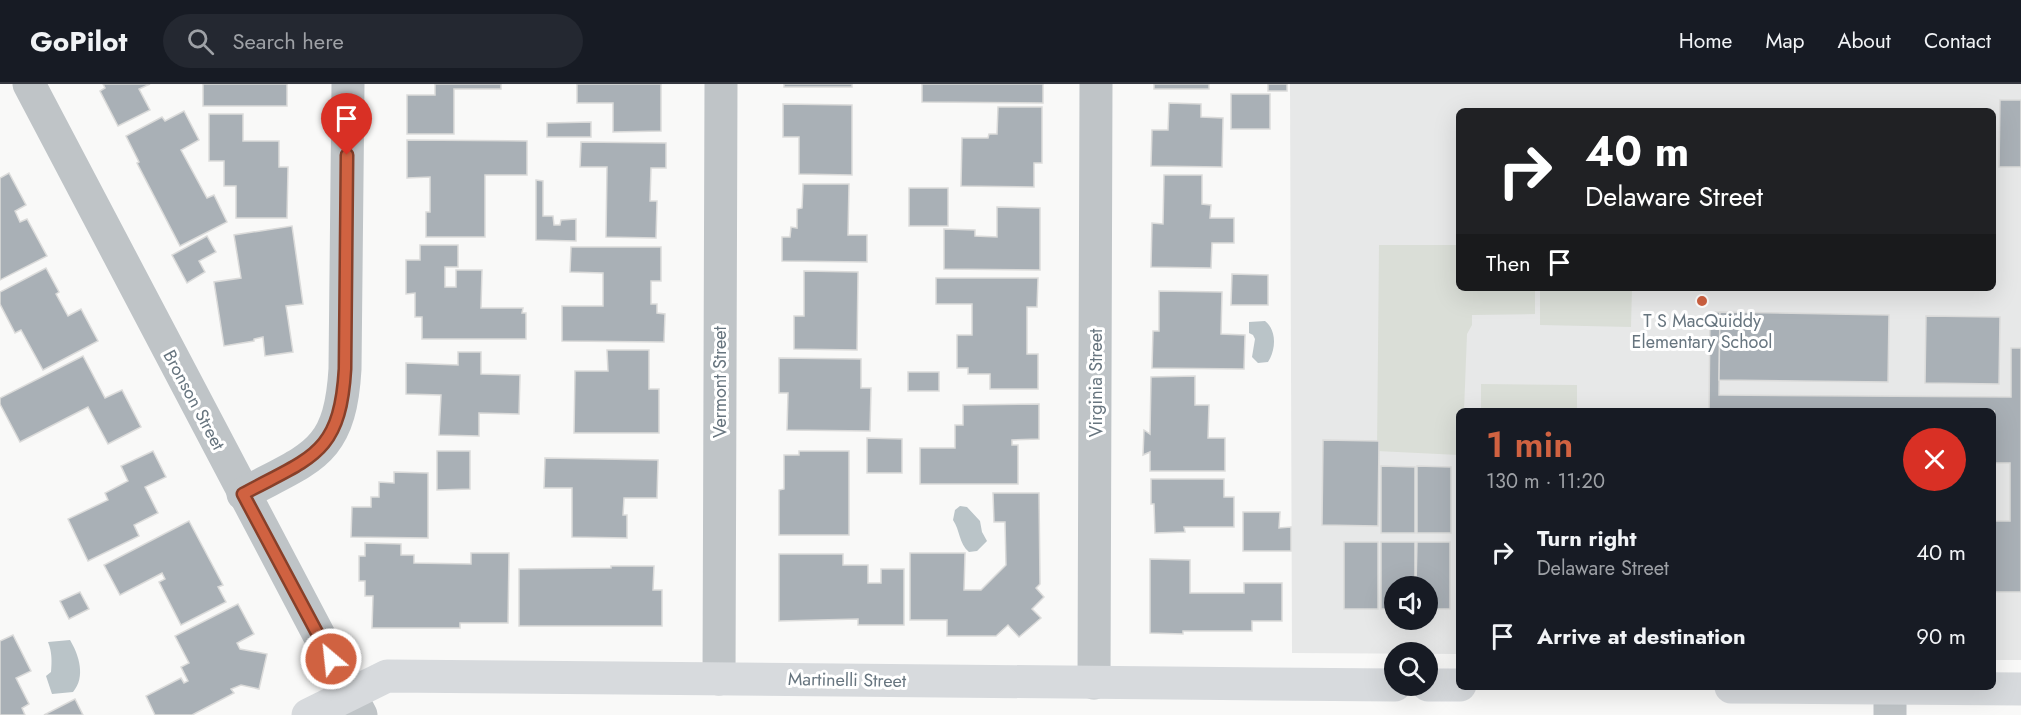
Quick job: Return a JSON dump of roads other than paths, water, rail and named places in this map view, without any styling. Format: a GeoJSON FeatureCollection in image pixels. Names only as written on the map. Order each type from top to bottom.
{"type":"FeatureCollection","features":[{"type":"Feature","properties":{"kind":"street","name":"Bronson Street"},"geometry":{"type":"LineString","coordinates":[[29,84],[355,704]]}},
{"type":"Feature","properties":{"kind":"street"},"geometry":{"type":"LineString","coordinates":[[243,494],[312,456],[324,445],[334,430],[344,395],[348,84]]}},
{"type":"Feature","properties":{"kind":"street","name":"Vermont Street"},"geometry":{"type":"LineString","coordinates":[[719,679],[721,84]]}},
{"type":"Feature","properties":{"kind":"street","name":"Virginia Street"},"geometry":{"type":"LineString","coordinates":[[1094,683],[1096,84]]}},
{"type":"Feature","properties":{"kind":"street","name":"Martinelli Street"},"geometry":{"type":"LineString","coordinates":[[308,715],[355,704],[387,676],[1384,685]]}},
{"type":"Feature","properties":{"kind":"street"},"geometry":{"type":"LineString","coordinates":[[1438,685],[1456,685]]}},
{"type":"Feature","properties":{"kind":"street"},"geometry":{"type":"LineString","coordinates":[[1763,690],[1890,702],[2021,689]]}},
{"type":"Feature","properties":{"kind":"place","name":"T S MacQuiddy Elementary School"},"geometry":{"type":"Point","coordinates":[1702,301]}}]}
